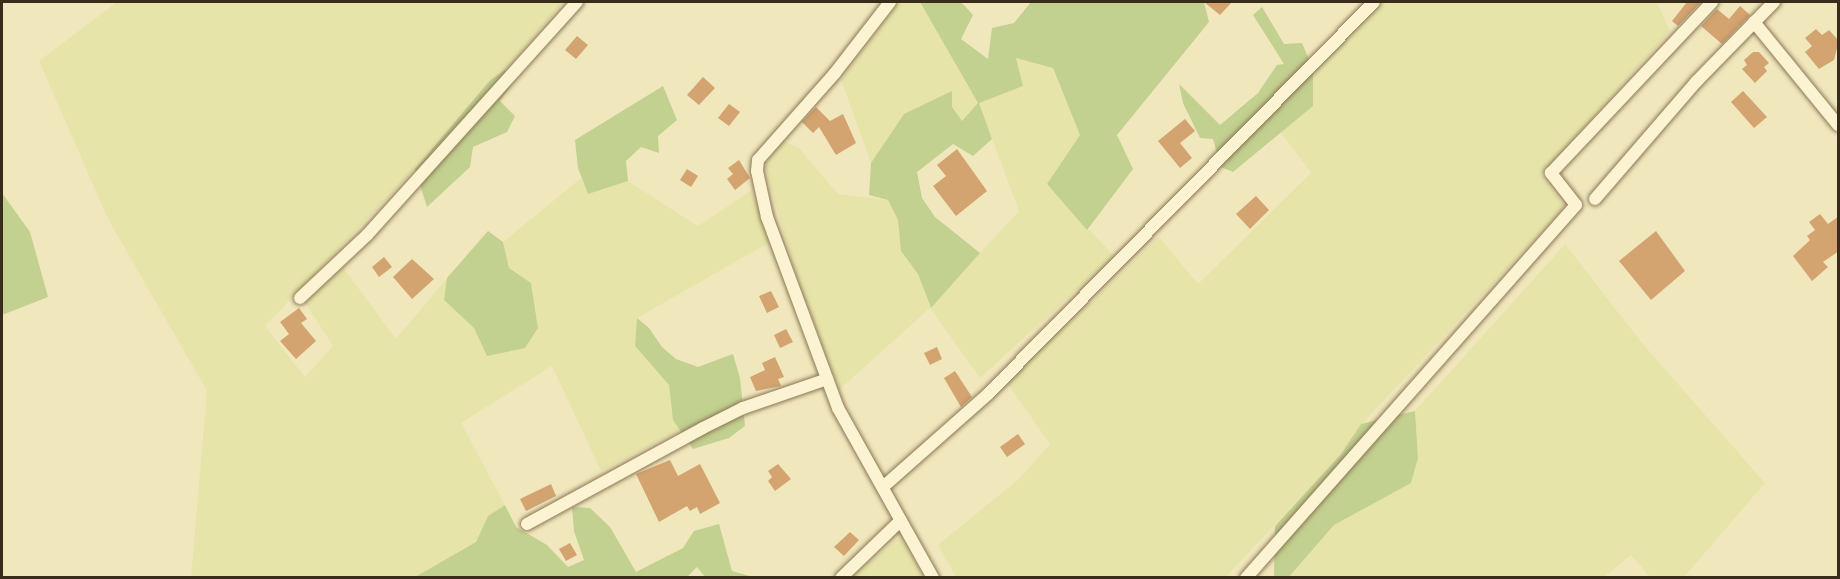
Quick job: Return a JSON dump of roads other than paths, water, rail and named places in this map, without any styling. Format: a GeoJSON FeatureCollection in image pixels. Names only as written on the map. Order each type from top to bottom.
{"type":"FeatureCollection","features":[{"type":"Feature","properties":{"kind":"street"},"geometry":{"type":"LineString","coordinates":[[300,298],[367,235],[577,2]]}},
{"type":"Feature","properties":{"kind":"street"},"geometry":{"type":"LineString","coordinates":[[890,2],[836,72],[758,160],[767,216],[838,408],[933,578]]}},
{"type":"Feature","properties":{"kind":"street"},"geometry":{"type":"LineString","coordinates":[[883,487],[988,394],[1374,2]]}},
{"type":"Feature","properties":{"kind":"street"},"geometry":{"type":"LineString","coordinates":[[1246,578],[1576,205],[1551,173],[1712,2]]}},
{"type":"Feature","properties":{"kind":"street"},"geometry":{"type":"LineString","coordinates":[[1595,198],[1696,82],[1774,2]]}},
{"type":"Feature","properties":{"kind":"street"},"geometry":{"type":"LineString","coordinates":[[1754,22],[1839,125]]}},
{"type":"Feature","properties":{"kind":"street"},"geometry":{"type":"LineString","coordinates":[[526,524],[743,408],[827,379]]}},
{"type":"Feature","properties":{"kind":"street"},"geometry":{"type":"LineString","coordinates":[[841,578],[901,520]]}}]}
